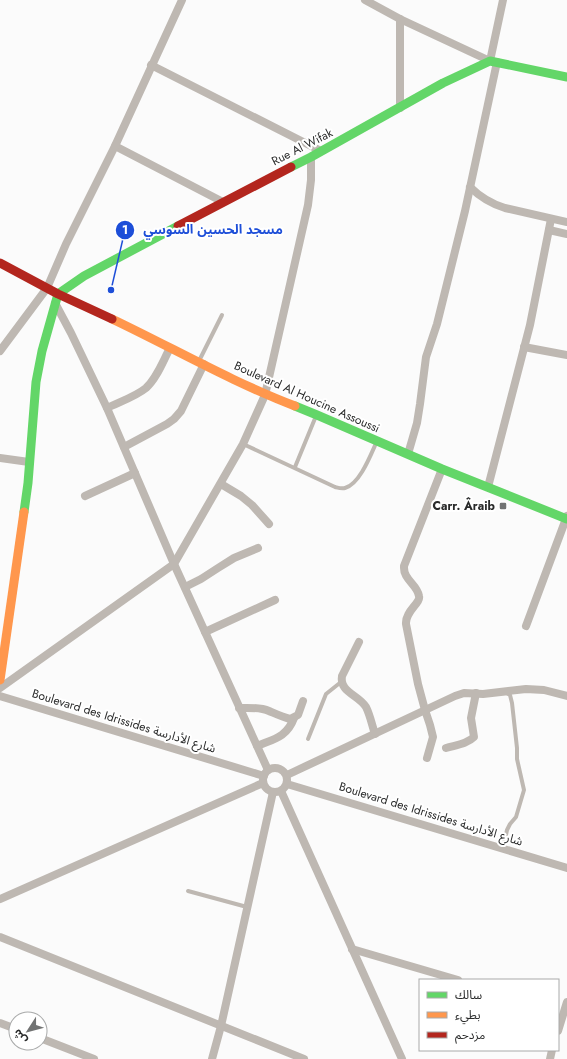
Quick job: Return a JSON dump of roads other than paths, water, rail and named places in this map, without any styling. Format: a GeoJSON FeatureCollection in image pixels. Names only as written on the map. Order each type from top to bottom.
{"type":"FeatureCollection","features":[{"type":"Feature","properties":{"kind":"street"},"geometry":{"type":"LineString","coordinates":[[0,351],[47,288],[72,231],[114,146],[182,0]]}},
{"type":"Feature","properties":{"kind":"street"},"geometry":{"type":"LineString","coordinates":[[365,0],[400,19],[494,61],[567,77]]}},
{"type":"Feature","properties":{"kind":"street"},"geometry":{"type":"LineString","coordinates":[[408,454],[417,424],[426,357],[437,324],[464,218],[494,61],[503,0]]}},
{"type":"Feature","properties":{"kind":"street"},"geometry":{"type":"LineString","coordinates":[[400,19],[400,108]]}},
{"type":"Feature","properties":{"kind":"street","name":"Rue Al Wifak"},"geometry":{"type":"LineString","coordinates":[[56,298],[84,276],[268,178],[312,157],[444,83],[494,61]]}},
{"type":"Feature","properties":{"kind":"street"},"geometry":{"type":"LineString","coordinates":[[151,65],[321,151]]}},
{"type":"Feature","properties":{"kind":"street"},"geometry":{"type":"LineString","coordinates":[[114,146],[223,202]]}},
{"type":"Feature","properties":{"kind":"street"},"geometry":{"type":"LineString","coordinates":[[0,688],[174,564],[243,444],[265,394],[308,204],[312,157]]}},
{"type":"Feature","properties":{"kind":"street"},"geometry":{"type":"LineString","coordinates":[[470,187],[478,194],[496,205],[567,222]]}},
{"type":"Feature","properties":{"kind":"street"},"geometry":{"type":"LineString","coordinates":[[488,487],[530,325],[551,219]]}},
{"type":"Feature","properties":{"kind":"street"},"geometry":{"type":"LineString","coordinates":[[549,230],[567,234]]}},
{"type":"Feature","properties":{"kind":"street","name":"Boulevard Al Houcine Assoussi"},"geometry":{"type":"LineString","coordinates":[[0,263],[47,288],[56,298],[201,362],[265,394],[442,469],[567,518]]}},
{"type":"Feature","properties":{"kind":"street"},"geometry":{"type":"LineString","coordinates":[[0,899],[265,776],[272,768],[281,768],[285,771],[288,780],[285,788],[281,791],[273,792],[265,787],[265,776],[257,746],[174,564],[107,408],[56,298]]}},
{"type":"Feature","properties":{"kind":"street"},"geometry":{"type":"LineString","coordinates":[[0,680],[28,483],[34,406],[39,366],[56,298]]}},
{"type":"Feature","properties":{"kind":"street"},"geometry":{"type":"LineString","coordinates":[[524,347],[567,355]]}},
{"type":"Feature","properties":{"kind":"street"},"geometry":{"type":"LineString","coordinates":[[107,408],[137,394],[146,388],[153,379],[170,348]]}},
{"type":"Feature","properties":{"kind":"street"},"geometry":{"type":"LineString","coordinates":[[124,447],[174,419],[181,411],[201,362]]}},
{"type":"Feature","properties":{"kind":"street"},"geometry":{"type":"LineString","coordinates":[[0,458],[29,462]]}},
{"type":"Feature","properties":{"kind":"street"},"geometry":{"type":"LineString","coordinates":[[427,758],[433,737],[425,710],[406,624],[408,614],[420,597],[418,592],[404,574],[404,566],[442,469]]}},
{"type":"Feature","properties":{"kind":"street"},"geometry":{"type":"LineString","coordinates":[[85,496],[135,473]]}},
{"type":"Feature","properties":{"kind":"street"},"geometry":{"type":"LineString","coordinates":[[221,484],[241,496],[270,524]]}},
{"type":"Feature","properties":{"kind":"street"},"geometry":{"type":"LineString","coordinates":[[526,626],[567,518]]}},
{"type":"Feature","properties":{"kind":"street"},"geometry":{"type":"LineString","coordinates":[[185,587],[201,579],[234,558],[258,548]]}},
{"type":"Feature","properties":{"kind":"street"},"geometry":{"type":"LineString","coordinates":[[205,632],[275,600]]}},
{"type":"Feature","properties":{"kind":"street"},"geometry":{"type":"LineString","coordinates":[[359,642],[342,676],[341,682],[345,689],[361,700],[365,706],[375,734]]}},
{"type":"Feature","properties":{"kind":"street"},"geometry":{"type":"LineString","coordinates":[[287,775],[464,693],[476,694],[526,689],[544,690],[567,696]]}},
{"type":"Feature","properties":{"kind":"street"},"geometry":{"type":"LineString","coordinates":[[446,748],[466,742],[474,737],[471,718],[476,694]]}},
{"type":"Feature","properties":{"kind":"street","name":"Boulevard des Idrissides شارع الأدارسة"},"geometry":{"type":"LineString","coordinates":[[0,696],[265,776]]}},
{"type":"Feature","properties":{"kind":"street"},"geometry":{"type":"LineString","coordinates":[[257,746],[283,734],[291,726],[294,718],[298,715],[303,701]]}},
{"type":"Feature","properties":{"kind":"street"},"geometry":{"type":"LineString","coordinates":[[239,708],[258,708],[268,710],[282,717],[290,719],[294,718]]}},
{"type":"Feature","properties":{"kind":"street","name":"Boulevard des Idrissides شارع الأدارسة"},"geometry":{"type":"LineString","coordinates":[[287,784],[567,868]]}},
{"type":"Feature","properties":{"kind":"street"},"geometry":{"type":"LineString","coordinates":[[281,791],[402,1059]]}},
{"type":"Feature","properties":{"kind":"street"},"geometry":{"type":"LineString","coordinates":[[212,1059],[221,1026],[273,792]]}},
{"type":"Feature","properties":{"kind":"street"},"geometry":{"type":"LineString","coordinates":[[0,937],[304,1059]]}},
{"type":"Feature","properties":{"kind":"street"},"geometry":{"type":"LineString","coordinates":[[352,949],[455,979]]}},
{"type":"Feature","properties":{"kind":"street"},"geometry":{"type":"LineString","coordinates":[[559,1024],[561,1010],[567,1002]]}},
{"type":"Feature","properties":{"kind":"street"},"geometry":{"type":"LineString","coordinates":[[48,1041],[94,1059]]}},
{"type":"Feature","properties":{"kind":"lane"},"geometry":{"type":"LineString","coordinates":[[201,362],[222,315]]}},
{"type":"Feature","properties":{"kind":"lane"},"geometry":{"type":"LineString","coordinates":[[294,468],[317,415]]}},
{"type":"Feature","properties":{"kind":"lane"},"geometry":{"type":"LineString","coordinates":[[243,444],[335,487],[343,489],[355,481],[366,465],[377,441]]}},
{"type":"Feature","properties":{"kind":"lane"},"geometry":{"type":"LineString","coordinates":[[308,739],[326,694],[341,682]]}},
{"type":"Feature","properties":{"kind":"lane"},"geometry":{"type":"LineString","coordinates":[[503,849],[507,830],[516,817],[524,790],[516,759],[517,748],[512,703],[510,695],[504,691]]}},
{"type":"Feature","properties":{"kind":"lane"},"geometry":{"type":"LineString","coordinates":[[188,891],[247,907]]}},
{"type":"Feature","properties":{"kind":"place","name":"مسجد الحسين السوسي"},"geometry":{"type":"Point","coordinates":[111,290]}},
{"type":"Feature","properties":{"kind":"place","name":"Carr. Âraib"},"geometry":{"type":"Point","coordinates":[503,506]}}]}
